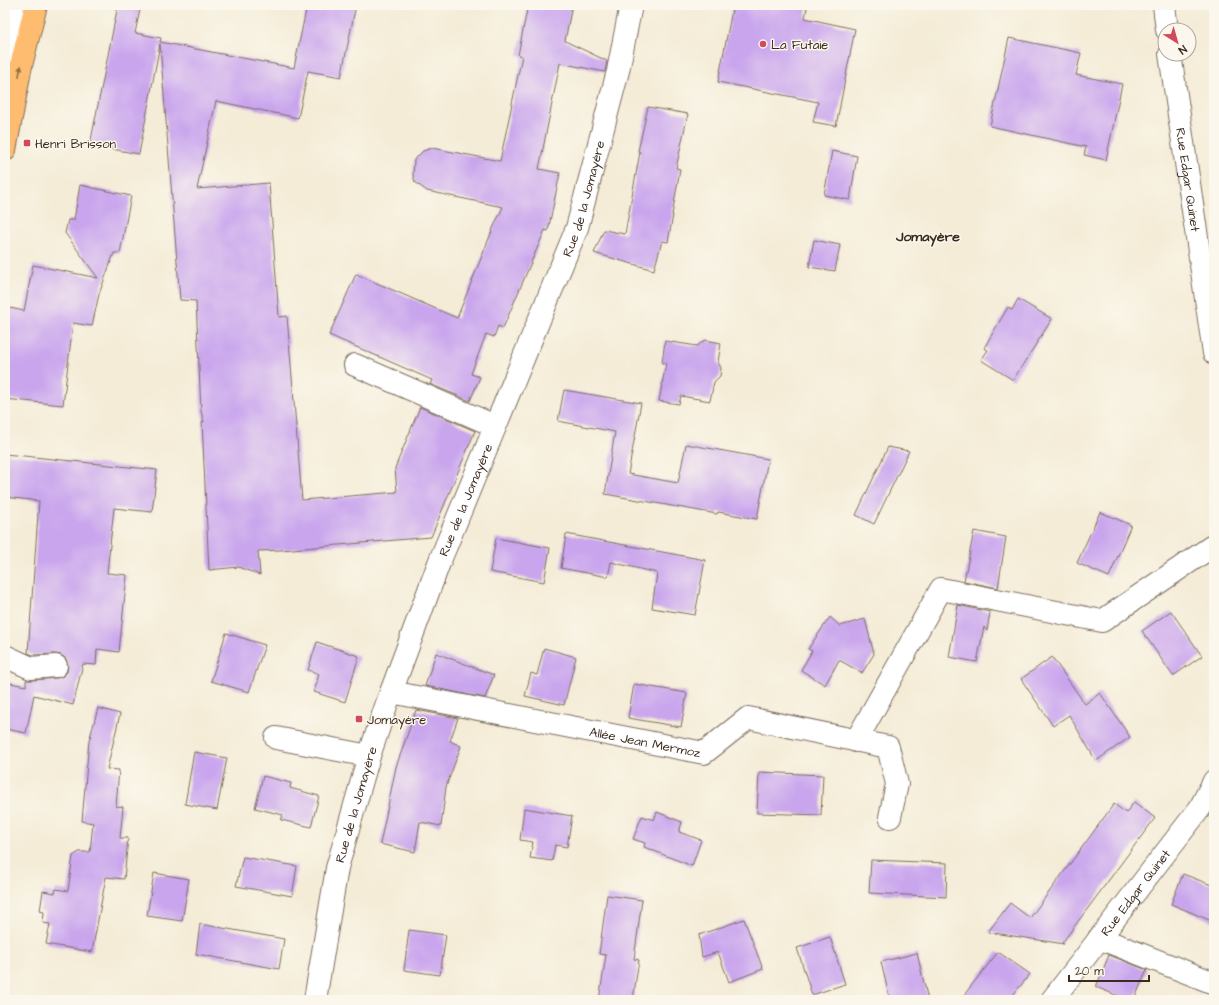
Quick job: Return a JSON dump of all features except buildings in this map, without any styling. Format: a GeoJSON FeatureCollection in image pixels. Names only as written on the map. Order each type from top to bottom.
{"type":"FeatureCollection","features":[{"type":"Feature","properties":{"kind":"main road"},"geometry":{"type":"LineString","coordinates":[[5,150],[20,70],[36,5]]}},
{"type":"Feature","properties":{"kind":"street"},"geometry":{"type":"LineString","coordinates":[[5,66],[18,5]]}},
{"type":"Feature","properties":{"kind":"street","name":"Rue de la Jomayère"},"geometry":{"type":"LineString","coordinates":[[315,1000],[337,868],[369,756],[439,563],[577,228],[618,71],[631,5]]}},
{"type":"Feature","properties":{"kind":"street"},"geometry":{"type":"LineString","coordinates":[[1164,5],[1166,22]]}},
{"type":"Feature","properties":{"kind":"street","name":"Rue Edgar Quinet"},"geometry":{"type":"LineString","coordinates":[[1171,62],[1211,317],[1214,353]]}},
{"type":"Feature","properties":{"kind":"street"},"geometry":{"type":"LineString","coordinates":[[356,365],[495,426]]}},
{"type":"Feature","properties":{"kind":"street"},"geometry":{"type":"LineString","coordinates":[[856,740],[941,589],[1102,621],[1214,545]]}},
{"type":"Feature","properties":{"kind":"street"},"geometry":{"type":"LineString","coordinates":[[5,656],[31,668],[56,666]]}},
{"type":"Feature","properties":{"kind":"street","name":"Allée Jean Mermoz"},"geometry":{"type":"LineString","coordinates":[[391,692],[704,753],[748,718],[888,747],[898,784],[890,817]]}},
{"type":"Feature","properties":{"kind":"street"},"geometry":{"type":"LineString","coordinates":[[276,738],[369,756]]}},
{"type":"Feature","properties":{"kind":"street","name":"Rue Edgar Quinet"},"geometry":{"type":"LineString","coordinates":[[1052,1000],[1200,808],[1214,781]]}},
{"type":"Feature","properties":{"kind":"street"},"geometry":{"type":"LineString","coordinates":[[1100,938],[1214,983]]}},
{"type":"Feature","properties":{"kind":"place","name":"La Futaie"},"geometry":{"type":"Point","coordinates":[763,44]}},
{"type":"Feature","properties":{"kind":"place","name":"Henri Brisson"},"geometry":{"type":"Point","coordinates":[27,143]}},
{"type":"Feature","properties":{"kind":"place","name":"Jomayère"},"geometry":{"type":"Point","coordinates":[359,719]}},
{"type":"Feature","properties":{"kind":"district","name":"Jomayère"},"geometry":{"type":"Point","coordinates":[928,236]}}]}
